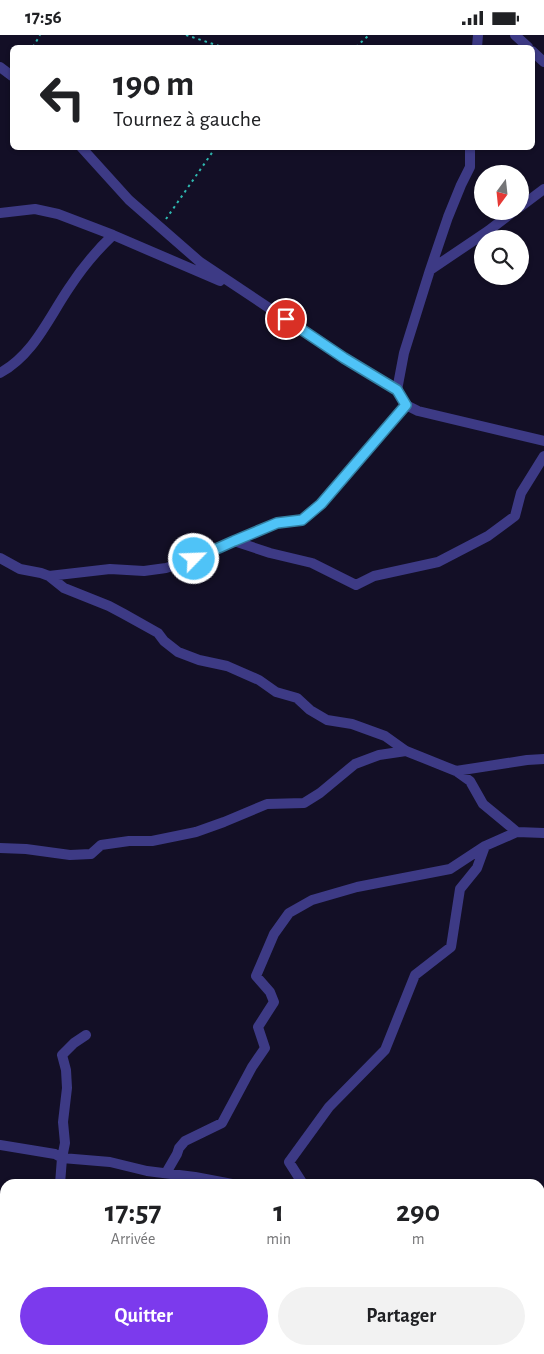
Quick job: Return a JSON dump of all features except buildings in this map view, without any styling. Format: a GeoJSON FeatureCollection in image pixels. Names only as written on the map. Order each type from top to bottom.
{"type":"FeatureCollection","features":[{"type":"Feature","properties":{"kind":"street"},"geometry":{"type":"LineString","coordinates":[[515,35],[526,45]]}},
{"type":"Feature","properties":{"kind":"street"},"geometry":{"type":"LineString","coordinates":[[84,150],[129,200],[200,262],[344,358],[397,390],[406,405],[418,411],[544,441]]}},
{"type":"Feature","properties":{"kind":"street"},"geometry":{"type":"LineString","coordinates":[[397,390],[404,353],[430,270],[454,201],[470,167],[470,150]]}},
{"type":"Feature","properties":{"kind":"street"},"geometry":{"type":"LineString","coordinates":[[529,200],[544,189]]}},
{"type":"Feature","properties":{"kind":"street"},"geometry":{"type":"LineString","coordinates":[[0,213],[35,209],[58,214],[113,235],[242,290]]}},
{"type":"Feature","properties":{"kind":"street"},"geometry":{"type":"LineString","coordinates":[[430,270],[502,220]]}},
{"type":"Feature","properties":{"kind":"street"},"geometry":{"type":"LineString","coordinates":[[0,373],[20,359],[40,334],[91,256],[113,235]]}},
{"type":"Feature","properties":{"kind":"street"},"geometry":{"type":"LineString","coordinates":[[49,576],[110,569],[144,571],[166,568],[194,559],[277,523],[302,520],[321,504],[406,405]]}},
{"type":"Feature","properties":{"kind":"street"},"geometry":{"type":"LineString","coordinates":[[234,541],[270,553],[312,563],[356,585],[374,576],[438,561],[495,531],[515,516],[521,493],[544,456]]}},
{"type":"Feature","properties":{"kind":"street"},"geometry":{"type":"LineString","coordinates":[[0,558],[20,569],[49,576],[64,588],[109,606],[158,633],[164,641],[178,652],[199,660],[227,666],[244,673],[259,680],[276,692],[297,697],[310,710],[327,719],[352,724],[385,735],[406,751],[456,771],[470,781],[483,804],[517,832]]}},
{"type":"Feature","properties":{"kind":"street"},"geometry":{"type":"LineString","coordinates":[[0,848],[26,849],[70,855],[90,854],[102,845],[129,841],[152,841],[196,832],[224,823],[267,803],[304,803],[320,793],[355,764],[379,755],[406,751]]}},
{"type":"Feature","properties":{"kind":"street"},"geometry":{"type":"LineString","coordinates":[[456,771],[544,759]]}},
{"type":"Feature","properties":{"kind":"street"},"geometry":{"type":"LineString","coordinates":[[166,1173],[179,1148],[185,1141],[222,1123],[252,1067],[265,1048],[258,1027],[274,1002],[270,992],[256,976],[274,934],[288,913],[312,900],[357,887],[450,869],[485,846],[517,832],[544,833]]}},
{"type":"Feature","properties":{"kind":"street"},"geometry":{"type":"LineString","coordinates":[[301,1179],[289,1162],[329,1107],[385,1050],[415,975],[451,947],[460,889],[476,868],[485,846]]}},
{"type":"Feature","properties":{"kind":"street"},"geometry":{"type":"LineString","coordinates":[[60,1179],[65,1143],[63,1122],[67,1088],[66,1070],[62,1055],[74,1043],[86,1035]]}},
{"type":"Feature","properties":{"kind":"street"},"geometry":{"type":"LineString","coordinates":[[0,1145],[55,1154],[62,1158],[110,1162],[147,1171],[206,1179]]}},
{"type":"Feature","properties":{"kind":"path"},"geometry":{"type":"LineString","coordinates":[[186,35],[216,45]]}},
{"type":"Feature","properties":{"kind":"path"},"geometry":{"type":"LineString","coordinates":[[358,45],[369,35]]}},
{"type":"Feature","properties":{"kind":"path"},"geometry":{"type":"LineString","coordinates":[[160,227],[214,150]]}},
{"type":"Feature","properties":{"kind":"route"},"geometry":{"type":"LineString","coordinates":[[194,559],[277,523],[302,520],[321,504],[406,405],[397,390],[344,358],[286,319]]}}]}
